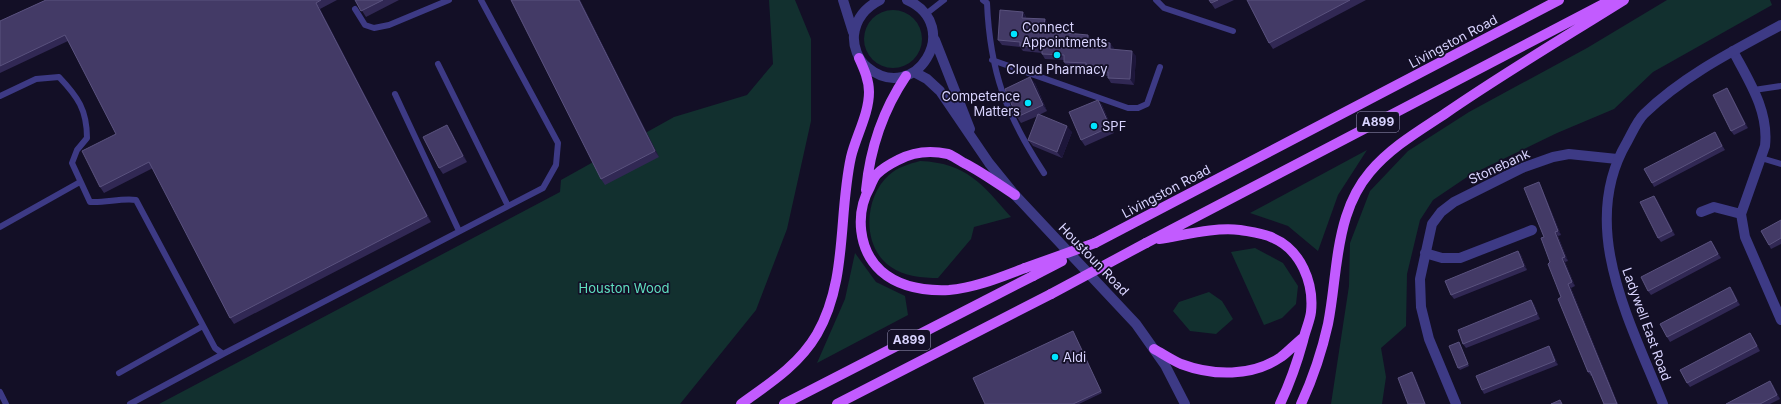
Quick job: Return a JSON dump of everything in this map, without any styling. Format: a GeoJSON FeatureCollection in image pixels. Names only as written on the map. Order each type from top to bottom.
{"type":"FeatureCollection","features":[{"type":"Feature","properties":{"kind":"main road","name":"Livingston Road"},"geometry":{"type":"LineString","coordinates":[[784,404],[1129,226],[1559,0]]}},
{"type":"Feature","properties":{"kind":"main road","name":"A899"},"geometry":{"type":"LineString","coordinates":[[837,404],[1051,294],[1611,0]]}},
{"type":"Feature","properties":{"kind":"main road"},"geometry":{"type":"LineString","coordinates":[[1301,404],[1319,357],[1328,324],[1340,245],[1346,217],[1355,195],[1369,172],[1401,142],[1474,94],[1624,0]]}},
{"type":"Feature","properties":{"kind":"main road"},"geometry":{"type":"LineString","coordinates":[[742,404],[786,370],[802,354],[816,335],[831,303],[840,261],[848,176],[853,149],[869,94],[868,78],[859,58]]}},
{"type":"Feature","properties":{"kind":"main road"},"geometry":{"type":"LineString","coordinates":[[910,74],[889,104],[875,142],[862,210],[861,235],[872,259],[880,270],[893,279],[907,285],[922,288],[951,290],[998,279],[1095,243]]}},
{"type":"Feature","properties":{"kind":"main road"},"geometry":{"type":"LineString","coordinates":[[865,194],[876,175],[890,164],[910,154],[929,152],[948,154],[982,172],[1015,195]]}},
{"type":"Feature","properties":{"kind":"main road"},"geometry":{"type":"LineString","coordinates":[[1148,242],[1222,230],[1240,230],[1273,238],[1283,244],[1294,254],[1303,266],[1308,279],[1311,295],[1311,312],[1292,378],[1280,404]]}},
{"type":"Feature","properties":{"kind":"main road"},"geometry":{"type":"LineString","coordinates":[[1154,349],[1180,364],[1211,371],[1237,373],[1263,367],[1281,357],[1304,336]]}},
{"type":"Feature","properties":{"kind":"street"},"geometry":{"type":"LineString","coordinates":[[843,0],[854,36]]}},
{"type":"Feature","properties":{"kind":"street"},"geometry":{"type":"LineString","coordinates":[[907,0],[920,8],[926,14]]}},
{"type":"Feature","properties":{"kind":"street"},"geometry":{"type":"LineString","coordinates":[[875,1],[859,17],[855,26],[854,36],[855,48],[859,58],[866,66],[879,75],[895,78],[910,74],[923,65],[929,57],[934,36]]}},
{"type":"Feature","properties":{"kind":"street","name":"Houstoun Road"},"geometry":{"type":"LineString","coordinates":[[926,14],[931,25],[938,50],[965,113],[974,140]]}},
{"type":"Feature","properties":{"kind":"street","name":"Ladywell East Road"},"geometry":{"type":"LineString","coordinates":[[1663,404],[1621,299],[1606,241],[1606,210],[1610,182],[1617,159],[1643,115],[1684,81],[1733,51],[1781,25]]}},
{"type":"Feature","properties":{"kind":"street"},"geometry":{"type":"LineString","coordinates":[[1733,51],[1754,90],[1762,112],[1766,137],[1761,158],[1741,214],[1745,237],[1781,320]]}},
{"type":"Feature","properties":{"kind":"street","name":"Houstoun Road"},"geometry":{"type":"LineString","coordinates":[[910,74],[927,79],[940,91],[989,163],[1015,195],[1122,307],[1165,365],[1185,404]]}},
{"type":"Feature","properties":{"kind":"street","name":"Stonebank"},"geometry":{"type":"LineString","coordinates":[[1456,404],[1429,339],[1421,307],[1420,279],[1432,224],[1441,212],[1454,202],[1522,168],[1553,157],[1569,154],[1617,159]]}},
{"type":"Feature","properties":{"kind":"street"},"geometry":{"type":"LineString","coordinates":[[1701,212],[1714,207],[1741,214]]}},
{"type":"Feature","properties":{"kind":"street"},"geometry":{"type":"LineString","coordinates":[[1425,253],[1442,258],[1460,258],[1532,230]]}},
{"type":"Feature","properties":{"kind":"lane"},"geometry":{"type":"LineString","coordinates":[[355,9],[365,25],[374,28],[389,25],[449,0]]}},
{"type":"Feature","properties":{"kind":"lane"},"geometry":{"type":"LineString","coordinates":[[130,404],[223,354],[543,188],[556,165],[558,143],[481,0]]}},
{"type":"Feature","properties":{"kind":"lane"},"geometry":{"type":"LineString","coordinates":[[926,14],[944,0]]}},
{"type":"Feature","properties":{"kind":"lane"},"geometry":{"type":"LineString","coordinates":[[983,0],[987,3],[992,60],[1002,94],[1028,149],[1044,173]]}},
{"type":"Feature","properties":{"kind":"lane"},"geometry":{"type":"LineString","coordinates":[[1156,0],[1164,8],[1233,31]]}},
{"type":"Feature","properties":{"kind":"lane"},"geometry":{"type":"LineString","coordinates":[[992,60],[1128,108],[1138,108],[1147,104],[1160,67]]}},
{"type":"Feature","properties":{"kind":"lane"},"geometry":{"type":"LineString","coordinates":[[438,64],[508,206]]}},
{"type":"Feature","properties":{"kind":"lane"},"geometry":{"type":"LineString","coordinates":[[0,96],[36,79],[59,77],[76,95],[87,123],[87,138],[77,150],[72,163],[90,202],[103,203],[128,198],[136,200],[215,348],[223,354]]}},
{"type":"Feature","properties":{"kind":"lane"},"geometry":{"type":"LineString","coordinates":[[1754,90],[1781,86]]}},
{"type":"Feature","properties":{"kind":"lane"},"geometry":{"type":"LineString","coordinates":[[395,94],[459,231]]}},
{"type":"Feature","properties":{"kind":"lane"},"geometry":{"type":"LineString","coordinates":[[1761,158],[1781,164]]}},
{"type":"Feature","properties":{"kind":"lane"},"geometry":{"type":"LineString","coordinates":[[0,227],[80,182]]}},
{"type":"Feature","properties":{"kind":"lane"},"geometry":{"type":"LineString","coordinates":[[119,373],[203,326]]}},
{"type":"Feature","properties":{"kind":"lane"},"geometry":{"type":"LineString","coordinates":[[0,392],[6,404]]}},
{"type":"Feature","properties":{"kind":"green space","name":"Houston Wood"},"geometry":{"type":"Polygon","coordinates":[[[769,0],[795,0],[811,39],[811,121],[787,229],[756,310],[680,404],[159,404],[560,192],[561,180],[674,117],[747,95],[773,64],[769,0]]]}},
{"type":"Feature","properties":{"kind":"green space"},"geometry":{"type":"Polygon","coordinates":[[[1667,0],[1770,0],[1772,5],[1653,72],[1614,109],[1557,133],[1470,175],[1433,200],[1420,220],[1407,274],[1406,326],[1381,348],[1386,377],[1382,404],[1331,404],[1349,286],[1350,243],[1370,191],[1408,151],[1469,112],[1587,48],[1667,0]]]}},
{"type":"Feature","properties":{"kind":"green space"},"geometry":{"type":"Polygon","coordinates":[[[887,10],[899,10],[914,18],[922,33],[922,45],[914,60],[899,68],[887,68],[872,60],[864,45],[864,33],[872,18],[887,10]]]}},
{"type":"Feature","properties":{"kind":"green space"},"geometry":{"type":"Polygon","coordinates":[[[1367,150],[1338,195],[1318,251],[1288,226],[1250,213],[1367,150]]]}},
{"type":"Feature","properties":{"kind":"green space"},"geometry":{"type":"Polygon","coordinates":[[[920,161],[950,166],[972,177],[982,185],[1011,217],[974,227],[971,239],[938,278],[920,277],[901,273],[891,267],[881,258],[875,247],[869,222],[875,196],[881,184],[896,170],[920,161]]]}},
{"type":"Feature","properties":{"kind":"green space"},"geometry":{"type":"Polygon","coordinates":[[[1255,248],[1283,263],[1298,286],[1296,304],[1282,318],[1264,325],[1231,252],[1255,248]]]}},
{"type":"Feature","properties":{"kind":"green space"},"geometry":{"type":"Polygon","coordinates":[[[855,253],[876,282],[905,296],[908,315],[817,363],[845,299],[855,253]]]}},
{"type":"Feature","properties":{"kind":"green space"},"geometry":{"type":"Polygon","coordinates":[[[1209,292],[1222,301],[1233,319],[1216,334],[1190,331],[1173,311],[1179,302],[1209,292]]]}},
{"type":"Feature","properties":{"kind":"building"},"geometry":{"type":"Polygon","coordinates":[[[46,0],[321,0],[316,3],[427,216],[230,318],[149,162],[100,187],[82,151],[116,134],[65,35],[0,66],[0,21],[46,0]]]}},
{"type":"Feature","properties":{"kind":"building"},"geometry":{"type":"Polygon","coordinates":[[[355,0],[383,0],[361,11],[355,0]]]}},
{"type":"Feature","properties":{"kind":"building"},"geometry":{"type":"Polygon","coordinates":[[[511,0],[579,0],[655,151],[601,179],[511,0]]]}},
{"type":"Feature","properties":{"kind":"building"},"geometry":{"type":"Polygon","coordinates":[[[1209,0],[1218,0],[1211,3],[1209,0]]]}},
{"type":"Feature","properties":{"kind":"building"},"geometry":{"type":"Polygon","coordinates":[[[1247,0],[1350,0],[1269,43],[1247,0]]]}},
{"type":"Feature","properties":{"kind":"building"},"geometry":{"type":"Polygon","coordinates":[[[1000,10],[1023,12],[1022,18],[1045,19],[1044,25],[1067,27],[1066,33],[1088,35],[1088,41],[1110,43],[1110,49],[1132,51],[1130,79],[1108,78],[1108,72],[1086,70],[1086,63],[1064,62],[1064,55],[1042,54],[1042,48],[1020,46],[1020,42],[998,40],[1000,10]]]}},
{"type":"Feature","properties":{"kind":"building","name":"Competence Matters"},"geometry":{"type":"Polygon","coordinates":[[[1030,77],[1043,105],[1017,117],[1005,89],[1030,77]]]}},
{"type":"Feature","properties":{"kind":"building"},"geometry":{"type":"Polygon","coordinates":[[[1727,88],[1745,124],[1731,131],[1713,95],[1727,88]]]}},
{"type":"Feature","properties":{"kind":"building","name":"SPF"},"geometry":{"type":"Polygon","coordinates":[[[1098,100],[1110,127],[1081,140],[1069,112],[1098,100]]]}},
{"type":"Feature","properties":{"kind":"building"},"geometry":{"type":"Polygon","coordinates":[[[1038,114],[1067,126],[1057,152],[1028,140],[1038,114]]]}},
{"type":"Feature","properties":{"kind":"building"},"geometry":{"type":"Polygon","coordinates":[[[447,125],[463,156],[439,168],[423,137],[447,125]]]}},
{"type":"Feature","properties":{"kind":"building"},"geometry":{"type":"Polygon","coordinates":[[[1715,132],[1722,146],[1652,183],[1644,169],[1715,132]]]}},
{"type":"Feature","properties":{"kind":"building"},"geometry":{"type":"Polygon","coordinates":[[[1539,182],[1558,231],[1555,232],[1565,257],[1562,258],[1572,282],[1568,284],[1617,404],[1604,404],[1590,371],[1588,372],[1558,299],[1561,297],[1548,264],[1550,262],[1541,238],[1544,237],[1524,188],[1539,182]]]}},
{"type":"Feature","properties":{"kind":"building"},"geometry":{"type":"Polygon","coordinates":[[[1654,196],[1672,231],[1658,238],[1640,202],[1654,196]]]}},
{"type":"Feature","properties":{"kind":"building"},"geometry":{"type":"Polygon","coordinates":[[[1781,220],[1781,238],[1769,245],[1761,231],[1781,220]]]}},
{"type":"Feature","properties":{"kind":"building"},"geometry":{"type":"Polygon","coordinates":[[[1711,241],[1718,254],[1648,291],[1641,277],[1711,241]]]}},
{"type":"Feature","properties":{"kind":"building"},"geometry":{"type":"Polygon","coordinates":[[[1518,251],[1524,266],[1451,295],[1445,281],[1518,251]]]}},
{"type":"Feature","properties":{"kind":"building"},"geometry":{"type":"Polygon","coordinates":[[[1730,287],[1737,301],[1667,337],[1660,324],[1730,287]]]}},
{"type":"Feature","properties":{"kind":"building"},"geometry":{"type":"Polygon","coordinates":[[[1531,300],[1537,314],[1463,344],[1458,330],[1531,300]]]}},
{"type":"Feature","properties":{"kind":"building","name":"Aldi"},"geometry":{"type":"Polygon","coordinates":[[[1073,331],[1101,391],[1073,404],[985,404],[973,378],[1073,331]]]}},
{"type":"Feature","properties":{"kind":"building"},"geometry":{"type":"Polygon","coordinates":[[[1750,333],[1757,346],[1687,383],[1680,370],[1750,333]]]}},
{"type":"Feature","properties":{"kind":"building"},"geometry":{"type":"Polygon","coordinates":[[[1459,342],[1468,364],[1458,368],[1449,346],[1459,342]]]}},
{"type":"Feature","properties":{"kind":"building"},"geometry":{"type":"Polygon","coordinates":[[[1549,346],[1555,361],[1482,390],[1476,376],[1549,346]]]}},
{"type":"Feature","properties":{"kind":"building"},"geometry":{"type":"Polygon","coordinates":[[[1412,372],[1425,404],[1408,404],[1398,378],[1412,372]]]}},
{"type":"Feature","properties":{"kind":"building"},"geometry":{"type":"Polygon","coordinates":[[[1770,381],[1777,395],[1760,404],[1726,404],[1770,381]]]}},
{"type":"Feature","properties":{"kind":"building"},"geometry":{"type":"Polygon","coordinates":[[[1560,400],[1562,404],[1551,404],[1560,400]]]}},
{"type":"Feature","properties":{"kind":"place","name":"Connect Appointments"},"geometry":{"type":"Point","coordinates":[1014,34]}},
{"type":"Feature","properties":{"kind":"place","name":"Cloud Pharmacy"},"geometry":{"type":"Point","coordinates":[1057,55]}},
{"type":"Feature","properties":{"kind":"place","name":"Competence Matters"},"geometry":{"type":"Point","coordinates":[1028,103]}},
{"type":"Feature","properties":{"kind":"place","name":"SPF"},"geometry":{"type":"Point","coordinates":[1094,126]}},
{"type":"Feature","properties":{"kind":"place","name":"Aldi"},"geometry":{"type":"Point","coordinates":[1055,357]}}]}
